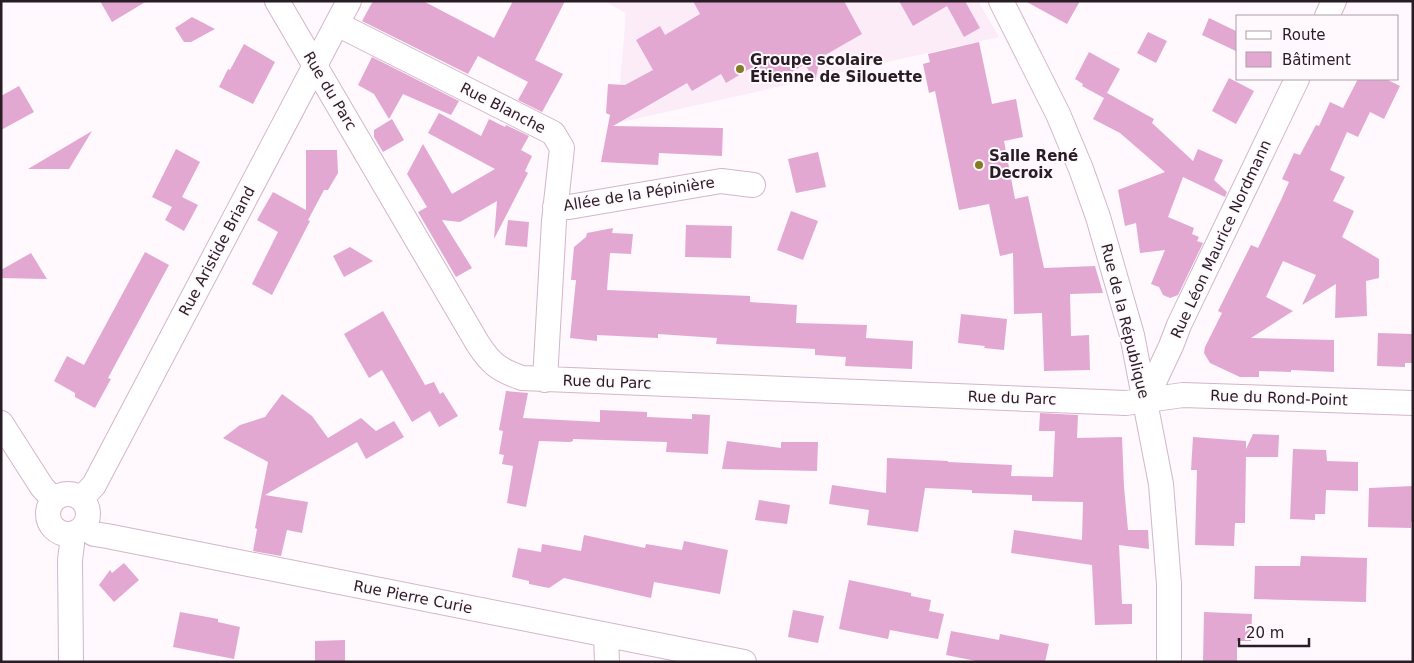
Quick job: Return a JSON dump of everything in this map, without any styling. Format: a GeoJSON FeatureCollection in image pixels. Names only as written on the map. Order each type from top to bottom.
{"type":"FeatureCollection","features":[{"type":"Feature","properties":{"kind":"street","name":"Rue du Parc"},"geometry":{"type":"LineString","coordinates":[[277,1],[486,356],[499,369],[522,378],[545,380],[1126,403],[1146,399]]}},
{"type":"Feature","properties":{"kind":"street","name":"Rue Aristide Briand"},"geometry":{"type":"LineString","coordinates":[[82,498],[94,485],[349,1]]}},
{"type":"Feature","properties":{"kind":"street","name":"Rue de la République"},"geometry":{"type":"LineString","coordinates":[[1001,1],[1058,114],[1081,169],[1098,217],[1132,336],[1146,399],[1161,484],[1169,584],[1169,662]]}},
{"type":"Feature","properties":{"kind":"street"},"geometry":{"type":"LineString","coordinates":[[1327,15],[1334,1]]}},
{"type":"Feature","properties":{"kind":"street","name":"Rue Blanche"},"geometry":{"type":"LineString","coordinates":[[337,24],[552,133],[562,148],[556,207],[545,380]]}},
{"type":"Feature","properties":{"kind":"street","name":"Rue Léon Maurice Nordmann"},"geometry":{"type":"LineString","coordinates":[[1146,399],[1179,325],[1297,80]]}},
{"type":"Feature","properties":{"kind":"street","name":"Allée de la Pépinière"},"geometry":{"type":"LineString","coordinates":[[556,207],[569,207],[721,181],[753,185]]}},
{"type":"Feature","properties":{"kind":"street","name":"Rue du Rond-Point"},"geometry":{"type":"LineString","coordinates":[[1146,399],[1183,395],[1413,403]]}},
{"type":"Feature","properties":{"kind":"street"},"geometry":{"type":"LineString","coordinates":[[1,423],[42,487],[53,499]]}},
{"type":"Feature","properties":{"kind":"street"},"geometry":{"type":"LineString","coordinates":[[70,662],[70,560],[72,544],[77,531],[88,520],[89,513],[87,505],[76,494],[68,493],[53,499],[49,506],[49,523],[55,530],[62,533],[77,531]]}},
{"type":"Feature","properties":{"kind":"street","name":"Rue Pierre Curie"},"geometry":{"type":"LineString","coordinates":[[77,531],[744,662]]}},
{"type":"Feature","properties":{"kind":"street"},"geometry":{"type":"LineString","coordinates":[[606,635],[606,662]]}},
{"type":"Feature","properties":{"kind":"shaded area","name":"Groupe scolaire Étienne de Silouette"},"geometry":{"type":"Polygon","coordinates":[[[604,1],[978,1],[999,37],[617,123],[626,13],[604,1]]]}},
{"type":"Feature","properties":{"kind":"building"},"geometry":{"type":"Polygon","coordinates":[[[100,1],[147,1],[112,22],[100,1]]]}},
{"type":"Feature","properties":{"kind":"building"},"geometry":{"type":"Polygon","coordinates":[[[373,1],[423,1],[494,38],[513,1],[565,1],[535,60],[563,74],[542,112],[518,100],[528,82],[478,56],[468,74],[362,21],[373,1]]]}},
{"type":"Feature","properties":{"kind":"building"},"geometry":{"type":"Polygon","coordinates":[[[693,1],[844,1],[862,34],[820,58],[815,82],[805,64],[783,77],[779,71],[757,84],[749,69],[726,83],[721,74],[692,91],[687,83],[613,126],[723,128],[722,156],[659,153],[658,165],[601,162],[610,115],[606,113],[608,84],[625,85],[653,70],[636,40],[660,26],[665,35],[700,14],[693,1]]]}},
{"type":"Feature","properties":{"kind":"building"},"geometry":{"type":"Polygon","coordinates":[[[899,1],[965,1],[980,28],[964,37],[947,6],[913,26],[899,1]]]}},
{"type":"Feature","properties":{"kind":"building"},"geometry":{"type":"Polygon","coordinates":[[[1025,1],[1080,1],[1067,24],[1025,1]]]}},
{"type":"Feature","properties":{"kind":"building"},"geometry":{"type":"Polygon","coordinates":[[[192,17],[215,29],[191,42],[184,42],[175,28],[192,17]]]}},
{"type":"Feature","properties":{"kind":"building"},"geometry":{"type":"Polygon","coordinates":[[[1209,18],[1236,31],[1236,51],[1202,35],[1209,18]]]}},
{"type":"Feature","properties":{"kind":"building"},"geometry":{"type":"Polygon","coordinates":[[[1148,32],[1167,41],[1156,63],[1137,53],[1148,32]]]}},
{"type":"Feature","properties":{"kind":"building"},"geometry":{"type":"Polygon","coordinates":[[[979,42],[992,104],[1016,99],[1023,137],[1004,141],[1015,199],[1028,196],[1044,268],[1095,266],[1103,293],[1070,294],[1071,336],[1089,335],[1090,370],[1044,371],[1042,313],[1014,314],[1013,253],[1000,256],[989,204],[959,210],[935,91],[929,93],[923,64],[930,62],[928,54],[979,42]]]}},
{"type":"Feature","properties":{"kind":"building"},"geometry":{"type":"Polygon","coordinates":[[[244,44],[275,62],[253,104],[219,87],[244,44]]]}},
{"type":"Feature","properties":{"kind":"building"},"geometry":{"type":"Polygon","coordinates":[[[1089,52],[1120,69],[1107,93],[1154,119],[1152,123],[1193,161],[1198,149],[1223,160],[1214,180],[1227,192],[1225,197],[1183,177],[1168,217],[1194,228],[1192,234],[1199,237],[1197,241],[1203,243],[1178,295],[1170,298],[1163,295],[1159,287],[1151,284],[1165,250],[1140,253],[1136,223],[1125,226],[1118,190],[1165,172],[1120,133],[1093,119],[1104,98],[1082,86],[1083,84],[1075,79],[1089,52]]]}},
{"type":"Feature","properties":{"kind":"building"},"geometry":{"type":"Polygon","coordinates":[[[372,57],[459,101],[451,115],[403,94],[389,119],[374,94],[358,85],[372,57]]]}},
{"type":"Feature","properties":{"kind":"building"},"geometry":{"type":"Polygon","coordinates":[[[1229,78],[1254,91],[1236,124],[1212,111],[1229,78]]]}},
{"type":"Feature","properties":{"kind":"building"},"geometry":{"type":"Polygon","coordinates":[[[1357,80],[1388,80],[1400,86],[1384,119],[1370,112],[1358,137],[1347,132],[1330,170],[1345,177],[1333,201],[1354,211],[1342,237],[1379,259],[1379,278],[1366,281],[1367,316],[1335,318],[1336,284],[1302,305],[1316,275],[1283,261],[1266,297],[1293,311],[1251,338],[1334,340],[1334,372],[1259,371],[1259,377],[1240,377],[1210,363],[1204,353],[1205,347],[1222,313],[1218,311],[1251,245],[1258,248],[1289,182],[1282,179],[1294,153],[1300,155],[1316,125],[1319,126],[1330,102],[1343,108],[1357,80]]]}},
{"type":"Feature","properties":{"kind":"building"},"geometry":{"type":"Polygon","coordinates":[[[19,86],[34,112],[1,130],[1,96],[19,86]]]}},
{"type":"Feature","properties":{"kind":"building"},"geometry":{"type":"Polygon","coordinates":[[[439,113],[481,136],[489,119],[505,127],[506,125],[529,136],[521,150],[532,156],[525,171],[528,173],[494,239],[497,201],[460,222],[442,220],[472,268],[456,277],[418,212],[427,207],[407,174],[423,144],[452,194],[495,169],[428,133],[439,113]]]}},
{"type":"Feature","properties":{"kind":"building"},"geometry":{"type":"Polygon","coordinates":[[[392,119],[404,140],[383,152],[374,137],[374,130],[392,119]]]}},
{"type":"Feature","properties":{"kind":"building"},"geometry":{"type":"Polygon","coordinates":[[[92,131],[69,169],[28,169],[92,131]]]}},
{"type":"Feature","properties":{"kind":"building"},"geometry":{"type":"Polygon","coordinates":[[[176,149],[200,162],[182,197],[198,205],[184,231],[165,220],[172,207],[152,197],[176,149]]]}},
{"type":"Feature","properties":{"kind":"building"},"geometry":{"type":"Polygon","coordinates":[[[306,150],[337,150],[338,173],[328,190],[324,190],[272,295],[252,284],[278,232],[257,220],[273,192],[306,210],[306,150]]]}},
{"type":"Feature","properties":{"kind":"building"},"geometry":{"type":"Polygon","coordinates":[[[818,152],[826,187],[796,193],[788,159],[818,152]]]}},
{"type":"Feature","properties":{"kind":"building"},"geometry":{"type":"Polygon","coordinates":[[[791,211],[818,221],[803,260],[777,250],[791,211]]]}},
{"type":"Feature","properties":{"kind":"building"},"geometry":{"type":"Polygon","coordinates":[[[508,220],[529,222],[527,247],[505,245],[508,220]]]}},
{"type":"Feature","properties":{"kind":"building"},"geometry":{"type":"Polygon","coordinates":[[[686,225],[732,226],[731,258],[685,257],[686,225]]]}},
{"type":"Feature","properties":{"kind":"building"},"geometry":{"type":"Polygon","coordinates":[[[613,228],[612,233],[633,234],[631,254],[610,253],[607,290],[750,296],[750,302],[797,305],[796,323],[867,325],[866,338],[913,341],[912,369],[845,366],[846,357],[815,355],[815,349],[716,344],[717,338],[658,334],[658,338],[597,335],[597,341],[570,338],[576,280],[571,280],[574,247],[586,237],[587,233],[613,228]]]}},
{"type":"Feature","properties":{"kind":"building"},"geometry":{"type":"Polygon","coordinates":[[[350,247],[373,261],[344,277],[333,256],[350,247]]]}},
{"type":"Feature","properties":{"kind":"building"},"geometry":{"type":"Polygon","coordinates":[[[145,252],[169,265],[108,378],[111,379],[95,408],[75,397],[75,393],[54,381],[67,356],[84,365],[145,252]]]}},
{"type":"Feature","properties":{"kind":"building"},"geometry":{"type":"Polygon","coordinates":[[[31,253],[47,279],[1,278],[1,270],[31,253]]]}},
{"type":"Feature","properties":{"kind":"building"},"geometry":{"type":"Polygon","coordinates":[[[383,311],[425,385],[434,382],[440,394],[443,392],[458,416],[439,427],[430,411],[412,422],[382,370],[369,378],[344,334],[383,311]]]}},
{"type":"Feature","properties":{"kind":"building"},"geometry":{"type":"Polygon","coordinates":[[[961,314],[1007,319],[1004,350],[958,343],[961,314]]]}},
{"type":"Feature","properties":{"kind":"building"},"geometry":{"type":"Polygon","coordinates":[[[1378,333],[1413,334],[1413,363],[1405,363],[1405,367],[1377,366],[1378,333]]]}},
{"type":"Feature","properties":{"kind":"building"},"geometry":{"type":"Polygon","coordinates":[[[506,391],[528,393],[523,418],[600,422],[600,410],[647,412],[647,417],[692,419],[692,414],[710,415],[708,454],[666,452],[667,442],[573,439],[570,442],[539,441],[526,507],[507,503],[513,466],[502,464],[504,455],[499,454],[503,431],[499,430],[506,391]]]}},
{"type":"Feature","properties":{"kind":"building"},"geometry":{"type":"Polygon","coordinates":[[[282,394],[312,416],[328,438],[361,418],[376,431],[394,421],[404,437],[366,459],[357,442],[265,495],[308,502],[302,533],[287,530],[281,556],[253,551],[257,529],[255,528],[268,462],[223,438],[240,425],[265,417],[282,394]]]}},
{"type":"Feature","properties":{"kind":"building"},"geometry":{"type":"Polygon","coordinates":[[[1040,413],[1078,415],[1077,438],[1122,437],[1128,530],[1148,530],[1149,549],[1119,545],[1122,604],[1132,604],[1132,624],[1095,625],[1092,565],[1011,553],[1014,530],[1082,540],[1083,502],[1032,501],[1032,495],[972,493],[972,490],[925,488],[918,532],[867,525],[869,510],[829,504],[832,485],[886,493],[887,458],[1012,465],[1011,476],[1053,477],[1055,431],[1039,431],[1040,413]]]}},
{"type":"Feature","properties":{"kind":"building"},"geometry":{"type":"Polygon","coordinates":[[[1253,434],[1279,435],[1278,457],[1246,457],[1245,523],[1235,523],[1234,546],[1195,545],[1197,470],[1191,470],[1193,437],[1246,441],[1246,449],[1253,434]]]}},
{"type":"Feature","properties":{"kind":"building"},"geometry":{"type":"Polygon","coordinates":[[[727,441],[781,448],[781,442],[818,442],[817,471],[722,469],[727,441]]]}},
{"type":"Feature","properties":{"kind":"building"},"geometry":{"type":"Polygon","coordinates":[[[1293,449],[1326,450],[1327,461],[1358,462],[1358,491],[1326,490],[1325,514],[1315,514],[1315,520],[1290,519],[1293,449]]]}},
{"type":"Feature","properties":{"kind":"building"},"geometry":{"type":"Polygon","coordinates":[[[1413,486],[1413,522],[1411,522],[1411,528],[1368,527],[1369,488],[1413,486]]]}},
{"type":"Feature","properties":{"kind":"building"},"geometry":{"type":"Polygon","coordinates":[[[759,500],[790,505],[787,524],[755,520],[759,500]]]}},
{"type":"Feature","properties":{"kind":"building"},"geometry":{"type":"Polygon","coordinates":[[[584,535],[645,548],[646,544],[682,550],[684,541],[728,550],[720,594],[654,582],[651,598],[564,578],[549,588],[529,584],[529,581],[512,577],[518,548],[541,552],[542,544],[581,551],[584,535]]]}},
{"type":"Feature","properties":{"kind":"building"},"geometry":{"type":"Polygon","coordinates":[[[1301,556],[1367,558],[1366,602],[1254,599],[1255,566],[1300,566],[1301,556]]]}},
{"type":"Feature","properties":{"kind":"building"},"geometry":{"type":"Polygon","coordinates":[[[124,563],[139,580],[114,602],[99,585],[110,570],[112,573],[124,563]]]}},
{"type":"Feature","properties":{"kind":"building"},"geometry":{"type":"Polygon","coordinates":[[[849,580],[911,593],[911,596],[931,600],[929,611],[944,614],[938,639],[890,630],[888,639],[839,629],[849,580]]]}},
{"type":"Feature","properties":{"kind":"building"},"geometry":{"type":"Polygon","coordinates":[[[793,610],[824,616],[818,643],[788,637],[793,610]]]}},
{"type":"Feature","properties":{"kind":"building"},"geometry":{"type":"Polygon","coordinates":[[[180,612],[218,619],[218,622],[240,627],[234,659],[173,647],[180,612]]]}},
{"type":"Feature","properties":{"kind":"building"},"geometry":{"type":"Polygon","coordinates":[[[1204,612],[1252,614],[1251,641],[1237,641],[1237,662],[1203,662],[1204,612]]]}},
{"type":"Feature","properties":{"kind":"building"},"geometry":{"type":"Polygon","coordinates":[[[951,631],[999,640],[1000,634],[1049,644],[1045,662],[981,662],[946,655],[951,631]]]}},
{"type":"Feature","properties":{"kind":"building"},"geometry":{"type":"Polygon","coordinates":[[[345,640],[345,662],[315,662],[315,641],[345,640]]]}},
{"type":"Feature","properties":{"kind":"place","name":"Groupe scolaire Étienne de Silouette"},"geometry":{"type":"Point","coordinates":[740,69]}},
{"type":"Feature","properties":{"kind":"place","name":"Salle René Decroix"},"geometry":{"type":"Point","coordinates":[979,165]}}]}
